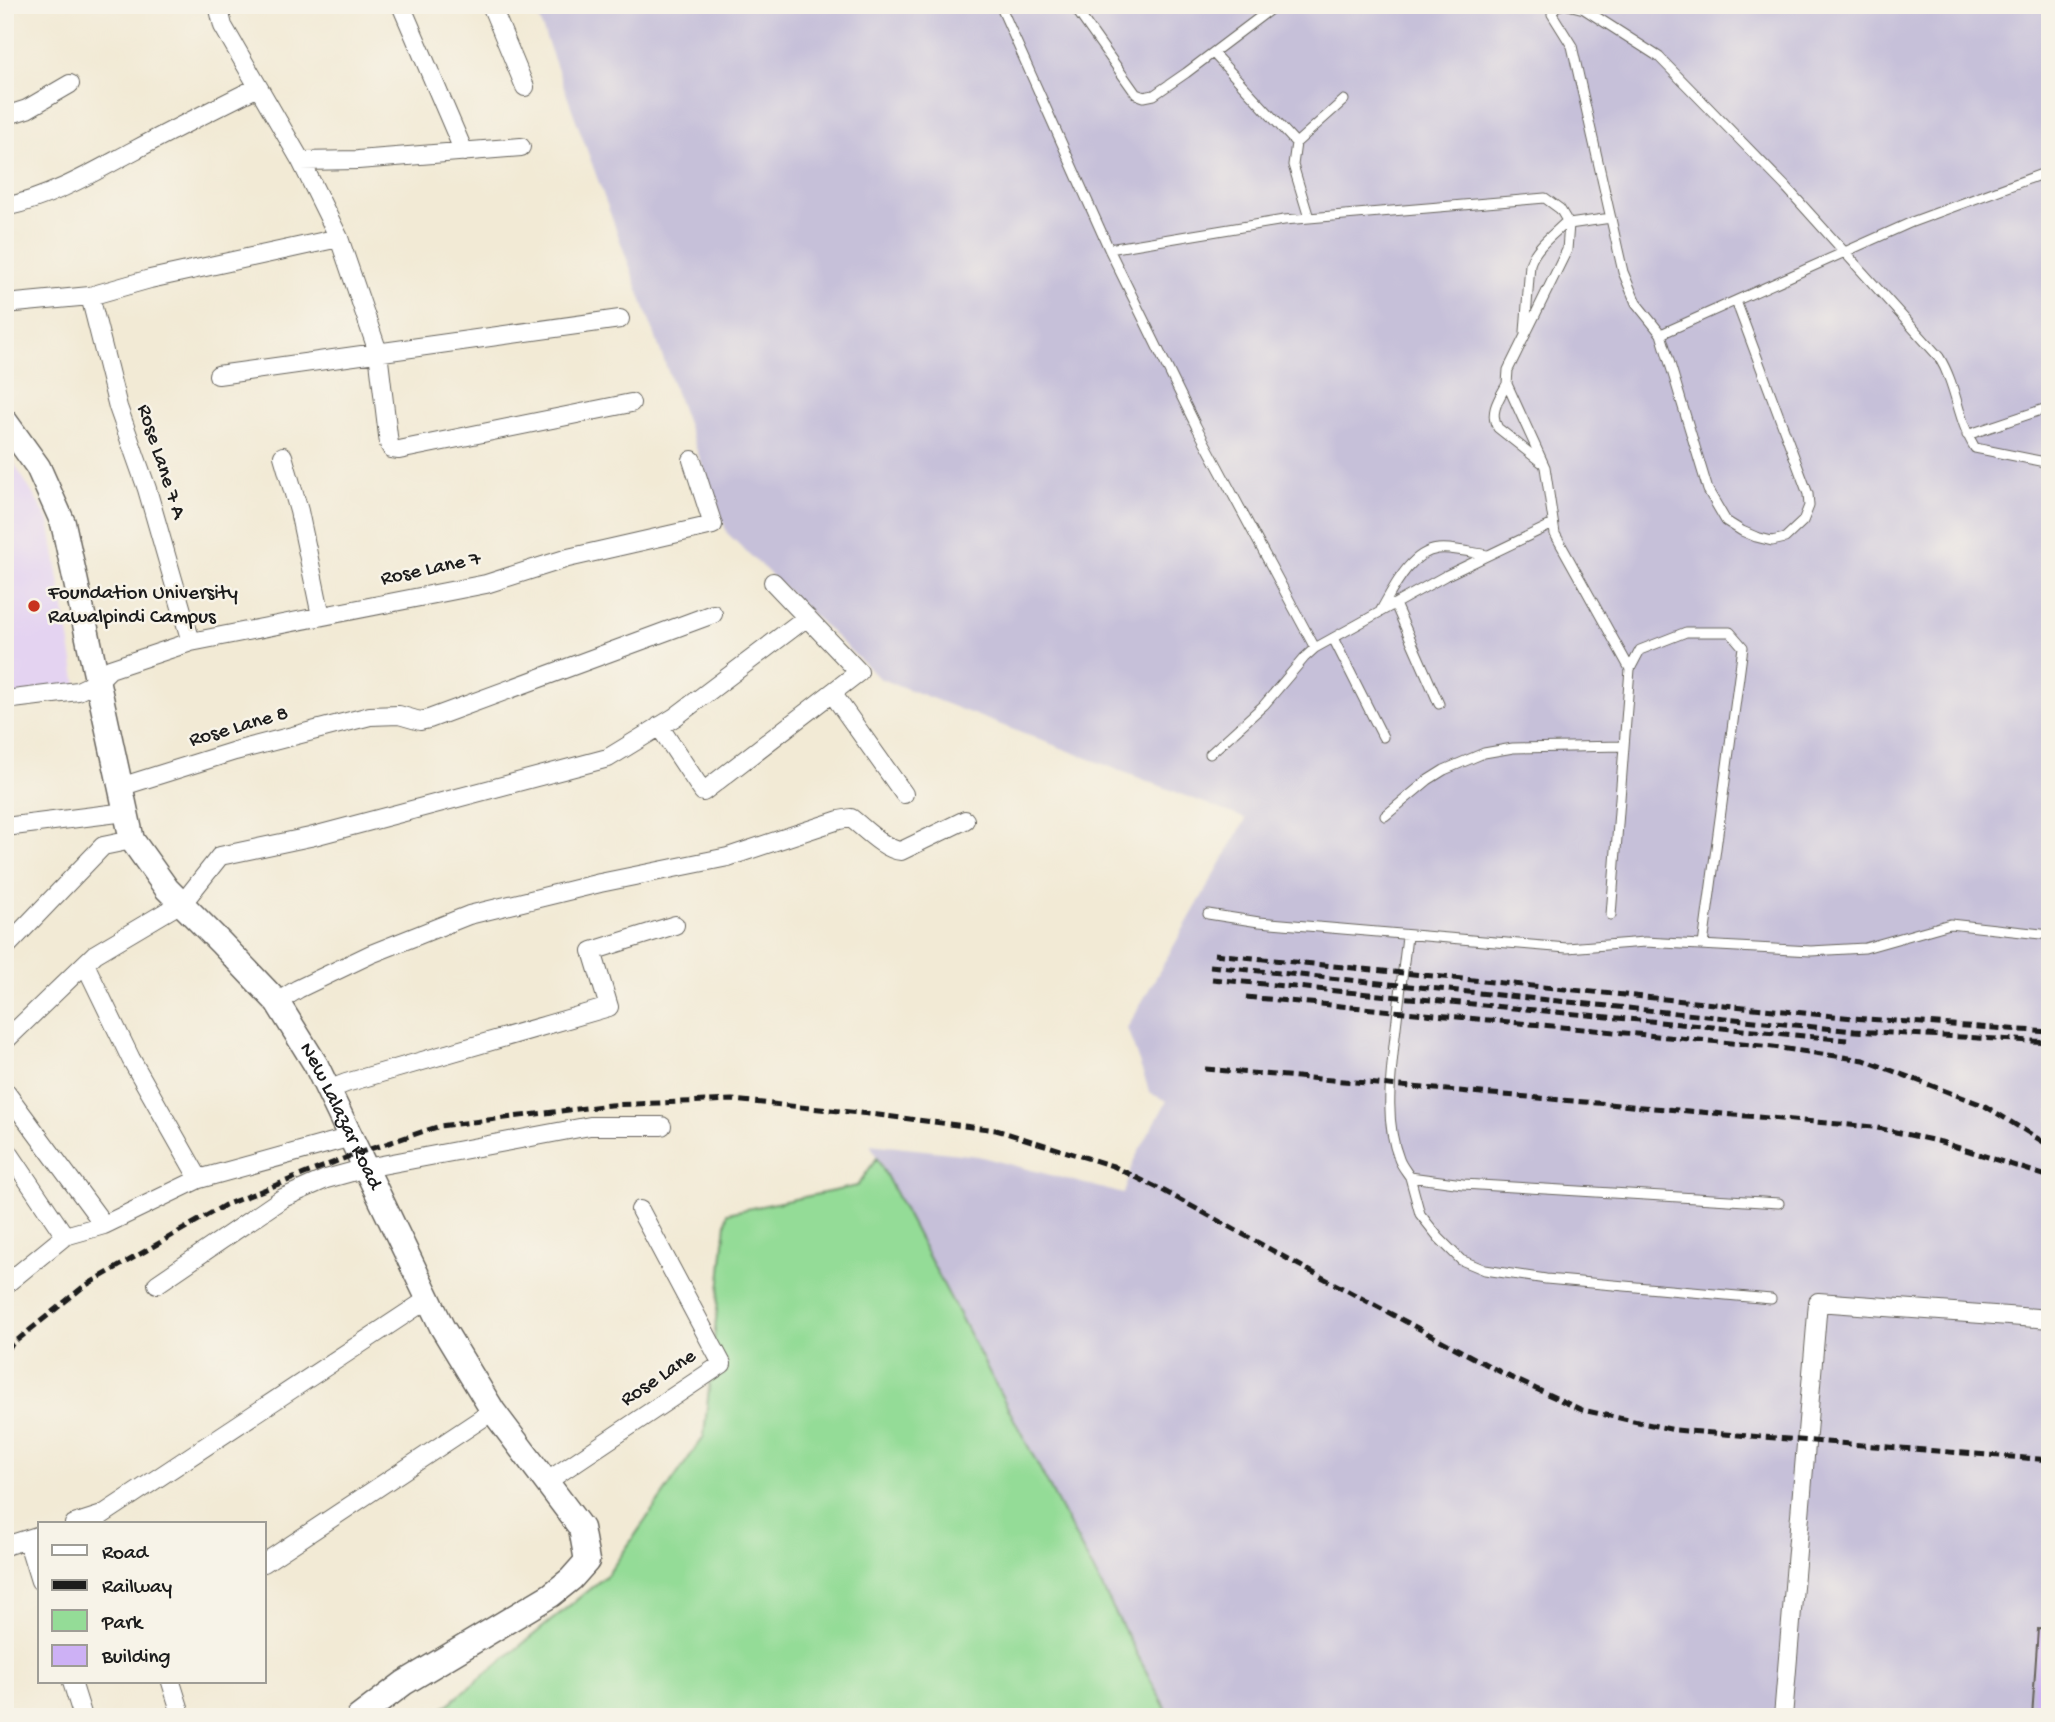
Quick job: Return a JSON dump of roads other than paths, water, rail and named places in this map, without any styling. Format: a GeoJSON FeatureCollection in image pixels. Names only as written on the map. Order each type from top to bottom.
{"type":"FeatureCollection","features":[{"type":"Feature","properties":{"kind":"street"},"geometry":{"type":"LineString","coordinates":[[218,5],[223,26],[301,161],[339,238],[379,352],[389,444],[392,449],[399,450],[631,403]]}},
{"type":"Feature","properties":{"kind":"street"},"geometry":{"type":"LineString","coordinates":[[401,5],[464,152]]}},
{"type":"Feature","properties":{"kind":"street"},"geometry":{"type":"LineString","coordinates":[[491,5],[525,87]]}},
{"type":"Feature","properties":{"kind":"street"},"geometry":{"type":"LineString","coordinates":[[5,116],[27,109],[70,84]]}},
{"type":"Feature","properties":{"kind":"street"},"geometry":{"type":"LineString","coordinates":[[5,207],[28,202],[59,190],[258,87]]}},
{"type":"Feature","properties":{"kind":"street"},"geometry":{"type":"LineString","coordinates":[[301,161],[358,160],[522,147]]}},
{"type":"Feature","properties":{"kind":"street"},"geometry":{"type":"LineString","coordinates":[[5,304],[90,296],[150,279],[339,238]]}},
{"type":"Feature","properties":{"kind":"street","name":"Rose Lane 7 A"},"geometry":{"type":"LineString","coordinates":[[90,296],[118,407],[147,489],[191,642]]}},
{"type":"Feature","properties":{"kind":"street"},"geometry":{"type":"LineString","coordinates":[[218,375],[620,319]]}},
{"type":"Feature","properties":{"kind":"street","name":"New Lalazar Road"},"geometry":{"type":"LineString","coordinates":[[5,421],[38,467],[63,523],[132,840],[167,889],[277,1002],[316,1065],[442,1327],[494,1411],[580,1528],[587,1561],[570,1579],[551,1595],[404,1683],[359,1717]]}},
{"type":"Feature","properties":{"kind":"street"},"geometry":{"type":"LineString","coordinates":[[282,456],[299,511],[321,616]]}},
{"type":"Feature","properties":{"kind":"street","name":"Rose Lane 7"},"geometry":{"type":"LineString","coordinates":[[5,700],[78,691],[97,682],[110,669],[191,642],[486,583],[568,558],[713,524],[692,460]]}},
{"type":"Feature","properties":{"kind":"street"},"geometry":{"type":"LineString","coordinates":[[660,726],[703,792],[859,672],[773,582]]}},
{"type":"Feature","properties":{"kind":"street","name":"Rose Lane 8"},"geometry":{"type":"LineString","coordinates":[[120,787],[235,751],[370,716],[399,715],[420,720],[429,719],[713,614]]}},
{"type":"Feature","properties":{"kind":"street"},"geometry":{"type":"LineString","coordinates":[[5,1041],[94,954],[181,903],[220,856],[323,834],[608,758],[660,726],[807,617]]}},
{"type":"Feature","properties":{"kind":"street"},"geometry":{"type":"LineString","coordinates":[[832,693],[904,794]]}},
{"type":"Feature","properties":{"kind":"street"},"geometry":{"type":"LineString","coordinates":[[5,827],[126,812]]}},
{"type":"Feature","properties":{"kind":"street"},"geometry":{"type":"LineString","coordinates":[[277,1002],[371,954],[469,915],[600,883],[728,857],[839,820],[851,818],[895,851],[901,851],[965,820]]}},
{"type":"Feature","properties":{"kind":"street"},"geometry":{"type":"LineString","coordinates":[[5,947],[103,846],[132,840]]}},
{"type":"Feature","properties":{"kind":"street"},"geometry":{"type":"LineString","coordinates":[[328,1090],[609,1007],[592,951],[675,925]]}},
{"type":"Feature","properties":{"kind":"street"},"geometry":{"type":"LineString","coordinates":[[85,964],[131,1059],[199,1179]]}},
{"type":"Feature","properties":{"kind":"street"},"geometry":{"type":"LineString","coordinates":[[5,1091],[104,1225]]}},
{"type":"Feature","properties":{"kind":"street"},"geometry":{"type":"LineString","coordinates":[[157,1284],[283,1198],[326,1179],[366,1168],[590,1126],[662,1126]]}},
{"type":"Feature","properties":{"kind":"street"},"geometry":{"type":"LineString","coordinates":[[5,1285],[65,1236],[104,1225],[199,1179],[351,1138]]}},
{"type":"Feature","properties":{"kind":"street"},"geometry":{"type":"LineString","coordinates":[[5,1147],[65,1236]]}},
{"type":"Feature","properties":{"kind":"street","name":"Rose Lane"},"geometry":{"type":"LineString","coordinates":[[546,1482],[722,1364],[640,1210]]}},
{"type":"Feature","properties":{"kind":"street"},"geometry":{"type":"LineString","coordinates":[[81,1522],[102,1516],[428,1299]]}},
{"type":"Feature","properties":{"kind":"street"},"geometry":{"type":"LineString","coordinates":[[1783,1717],[1818,1302],[2050,1319]]}},
{"type":"Feature","properties":{"kind":"street"},"geometry":{"type":"LineString","coordinates":[[266,1562],[494,1411]]}},
{"type":"Feature","properties":{"kind":"street"},"geometry":{"type":"LineString","coordinates":[[5,1546],[34,1537],[38,1566]]}},
{"type":"Feature","properties":{"kind":"street"},"geometry":{"type":"LineString","coordinates":[[73,1684],[83,1717]]}},
{"type":"Feature","properties":{"kind":"street"},"geometry":{"type":"LineString","coordinates":[[172,1684],[183,1717]]}},
{"type":"Feature","properties":{"kind":"lane"},"geometry":{"type":"LineString","coordinates":[[1000,5],[1109,249],[1196,426],[1315,648]]}},
{"type":"Feature","properties":{"kind":"lane"},"geometry":{"type":"LineString","coordinates":[[1073,5],[1136,94],[1144,97],[1154,95],[1213,54],[1276,5]]}},
{"type":"Feature","properties":{"kind":"lane"},"geometry":{"type":"LineString","coordinates":[[1568,5],[1584,9],[1660,57],[1785,186],[1939,357],[1949,373],[1967,435],[1975,448],[2050,463]]}},
{"type":"Feature","properties":{"kind":"lane"},"geometry":{"type":"LineString","coordinates":[[1556,6],[1552,14],[1572,46],[1623,272],[1636,303],[1661,334],[1708,490],[1726,521],[1742,531],[1772,541],[1785,538],[1803,521],[1809,506],[1808,494],[1737,301]]}},
{"type":"Feature","properties":{"kind":"lane"},"geometry":{"type":"LineString","coordinates":[[1213,54],[1296,143]]}},
{"type":"Feature","properties":{"kind":"lane"},"geometry":{"type":"LineString","coordinates":[[1309,218],[1293,165],[1296,143],[1344,100]]}},
{"type":"Feature","properties":{"kind":"lane"},"geometry":{"type":"LineString","coordinates":[[1661,334],[1912,222],[2050,171]]}},
{"type":"Feature","properties":{"kind":"lane"},"geometry":{"type":"LineString","coordinates":[[1109,249],[1284,220],[1545,198],[1560,209],[1568,223],[1567,250],[1508,370],[1507,384],[1493,413],[1497,428],[1543,463]]}},
{"type":"Feature","properties":{"kind":"lane"},"geometry":{"type":"LineString","coordinates":[[1524,337],[1532,257],[1568,223],[1611,218]]}},
{"type":"Feature","properties":{"kind":"lane"},"geometry":{"type":"LineString","coordinates":[[1507,384],[1543,463],[1555,534],[1630,669]]}},
{"type":"Feature","properties":{"kind":"lane"},"geometry":{"type":"LineString","coordinates":[[1967,435],[2050,407]]}},
{"type":"Feature","properties":{"kind":"lane"},"geometry":{"type":"LineString","coordinates":[[1210,754],[1264,705],[1315,648],[1445,576],[1553,524]]}},
{"type":"Feature","properties":{"kind":"lane"},"geometry":{"type":"LineString","coordinates":[[1379,613],[1404,570],[1423,555],[1438,548],[1489,555]]}},
{"type":"Feature","properties":{"kind":"lane"},"geometry":{"type":"LineString","coordinates":[[1395,604],[1439,704]]}},
{"type":"Feature","properties":{"kind":"lane"},"geometry":{"type":"LineString","coordinates":[[1611,915],[1630,669],[1640,650],[1686,632],[1730,632],[1743,647],[1703,945]]}},
{"type":"Feature","properties":{"kind":"lane"},"geometry":{"type":"LineString","coordinates":[[1333,638],[1383,737]]}},
{"type":"Feature","properties":{"kind":"lane"},"geometry":{"type":"LineString","coordinates":[[1385,816],[1427,780],[1483,753],[1513,748],[1624,746]]}},
{"type":"Feature","properties":{"kind":"lane"},"geometry":{"type":"LineString","coordinates":[[1208,914],[1259,922],[1567,948],[1645,942],[1811,951],[1865,948],[1950,924],[2050,935]]}},
{"type":"Feature","properties":{"kind":"lane"},"geometry":{"type":"LineString","coordinates":[[1407,936],[1390,1085],[1396,1151],[1410,1177],[1420,1214],[1461,1260],[1485,1270],[1546,1279],[1771,1299]]}},
{"type":"Feature","properties":{"kind":"lane"},"geometry":{"type":"LineString","coordinates":[[1410,1177],[1463,1184],[1779,1203]]}},
{"type":"Feature","properties":{"kind":"railway"},"geometry":{"type":"LineString","coordinates":[[1214,954],[1853,1018],[2050,1032]]}},
{"type":"Feature","properties":{"kind":"railway"},"geometry":{"type":"LineString","coordinates":[[1210,966],[1855,1031],[2050,1042]]}},
{"type":"Feature","properties":{"kind":"railway"},"geometry":{"type":"LineString","coordinates":[[1212,979],[1847,1040]]}},
{"type":"Feature","properties":{"kind":"railway"},"geometry":{"type":"LineString","coordinates":[[1246,997],[1773,1047],[1864,1060],[1985,1106],[2050,1146]]}},
{"type":"Feature","properties":{"kind":"railway"},"geometry":{"type":"LineString","coordinates":[[1205,1069],[1873,1127],[1941,1142],[2050,1177]]}},
{"type":"Feature","properties":{"kind":"railway"},"geometry":{"type":"LineString","coordinates":[[5,1350],[83,1287],[225,1205],[358,1153],[440,1126],[610,1105],[732,1100],[996,1130],[1113,1166],[1510,1377],[1582,1410],[1675,1430],[2050,1460]]}},
{"type":"Feature","properties":{"kind":"place","name":"Foundation University Rawalpindi Campus"},"geometry":{"type":"Point","coordinates":[34,606]}}]}
